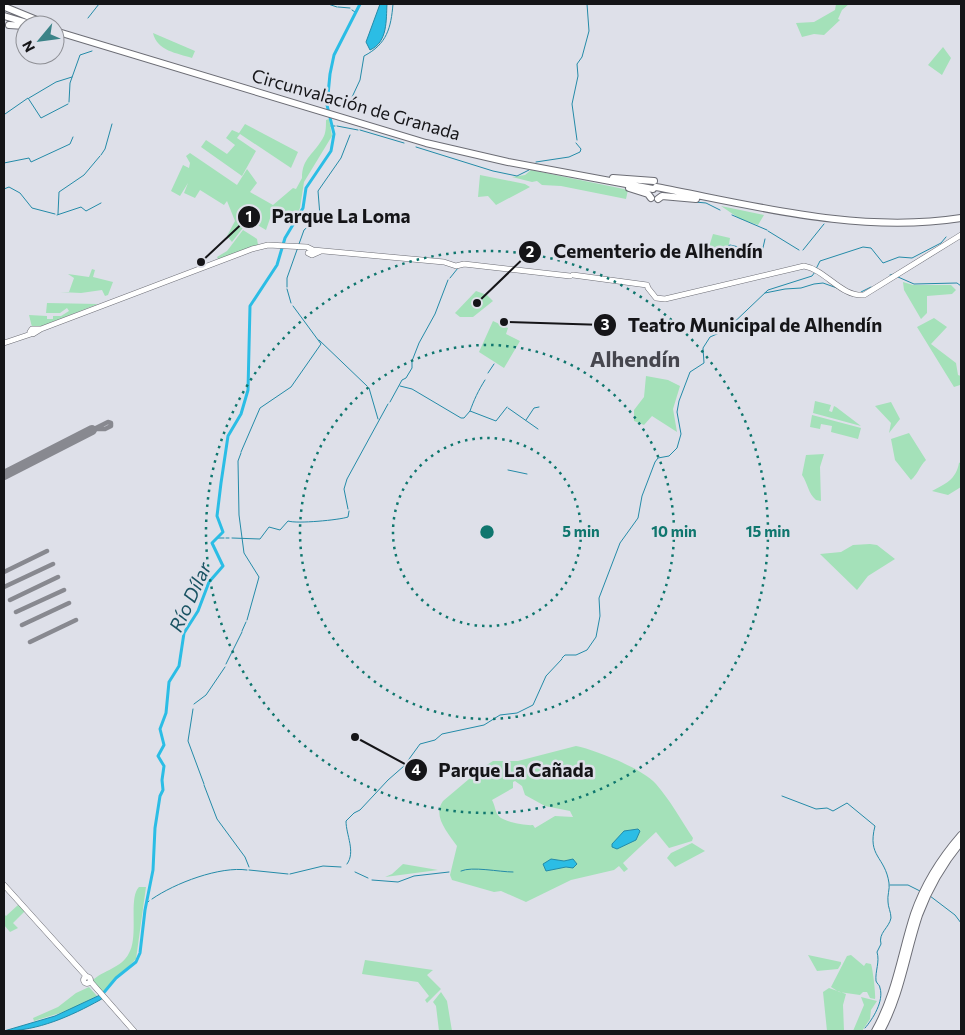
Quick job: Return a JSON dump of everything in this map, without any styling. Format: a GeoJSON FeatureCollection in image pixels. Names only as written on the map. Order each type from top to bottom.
{"type":"FeatureCollection","features":[{"type":"Feature","properties":{"kind":"highway"},"geometry":{"type":"LineString","coordinates":[[9,25],[15,25]]}},
{"type":"Feature","properties":{"kind":"highway","name":"Circunvalación de Granada"},"geometry":{"type":"LineString","coordinates":[[65,33],[475,155],[654,186],[707,200],[824,221],[868,226],[907,226],[961,219]]}},
{"type":"Feature","properties":{"kind":"highway"},"geometry":{"type":"LineString","coordinates":[[606,179],[655,198],[662,196],[707,200]]}},
{"type":"Feature","properties":{"kind":"highway","name":"Circunvalación de Granada"},"geometry":{"type":"LineString","coordinates":[[654,186],[669,185],[696,195],[859,222],[906,223],[961,219]]}},
{"type":"Feature","properties":{"kind":"highway"},"geometry":{"type":"LineString","coordinates":[[875,1031],[896,984],[923,898],[958,844],[961,834]]}},
{"type":"Feature","properties":{"kind":"highway"},"geometry":{"type":"LineString","coordinates":[[881,1031],[901,985],[923,898]]}},
{"type":"Feature","properties":{"kind":"main road"},"geometry":{"type":"LineString","coordinates":[[4,343],[214,262],[258,247],[279,246],[312,251],[323,250],[638,284],[646,288],[660,301],[799,267],[815,270],[850,292],[865,294],[961,235]]}},
{"type":"Feature","properties":{"kind":"main road"},"geometry":{"type":"LineString","coordinates":[[8,889],[134,1031]]}},
{"type":"Feature","properties":{"kind":"green space"},"geometry":{"type":"Polygon","coordinates":[[[836,4],[849,4],[842,10],[838,19],[840,20],[824,35],[814,34],[802,37],[796,23],[814,22],[835,10],[836,4]]]}},
{"type":"Feature","properties":{"kind":"green space"},"geometry":{"type":"Polygon","coordinates":[[[153,33],[195,51],[192,58],[163,48],[155,39],[153,33]]]}},
{"type":"Feature","properties":{"kind":"green space"},"geometry":{"type":"Polygon","coordinates":[[[943,47],[951,58],[942,75],[928,65],[943,47]]]}},
{"type":"Feature","properties":{"kind":"green space"},"geometry":{"type":"Polygon","coordinates":[[[329,119],[332,136],[304,182],[300,208],[293,222],[273,210],[266,230],[249,220],[232,242],[227,236],[235,221],[227,201],[224,205],[200,190],[195,198],[184,193],[188,183],[180,196],[171,191],[183,165],[189,168],[190,163],[186,156],[190,153],[237,185],[247,169],[257,183],[250,192],[273,205],[293,188],[296,189],[302,178],[304,165],[324,136],[326,120],[329,119]]]}},
{"type":"Feature","properties":{"kind":"green space"},"geometry":{"type":"Polygon","coordinates":[[[245,124],[298,152],[291,168],[240,134],[237,138],[256,151],[242,176],[201,147],[206,140],[227,154],[235,145],[226,138],[232,130],[239,133],[245,124]]]}},
{"type":"Feature","properties":{"kind":"green space"},"geometry":{"type":"Polygon","coordinates":[[[531,170],[628,190],[626,199],[561,186],[542,185],[537,181],[532,182],[512,177],[525,175],[531,170]]]}},
{"type":"Feature","properties":{"kind":"green space"},"geometry":{"type":"Polygon","coordinates":[[[480,175],[525,184],[530,187],[496,205],[488,196],[478,197],[480,175]]]}},
{"type":"Feature","properties":{"kind":"green space"},"geometry":{"type":"Polygon","coordinates":[[[721,206],[764,215],[758,225],[740,219],[721,206]]]}},
{"type":"Feature","properties":{"kind":"green space"},"geometry":{"type":"Polygon","coordinates":[[[243,230],[257,239],[258,245],[218,259],[217,257],[227,251],[243,230]]]}},
{"type":"Feature","properties":{"kind":"green space"},"geometry":{"type":"Polygon","coordinates":[[[713,234],[730,238],[727,256],[708,250],[713,234]]]}},
{"type":"Feature","properties":{"kind":"green space"},"geometry":{"type":"Polygon","coordinates":[[[92,269],[95,270],[93,277],[113,282],[108,295],[105,296],[102,290],[81,293],[60,292],[69,292],[74,278],[68,274],[89,277],[92,269]]]}},
{"type":"Feature","properties":{"kind":"green space"},"geometry":{"type":"Polygon","coordinates":[[[903,282],[913,285],[951,285],[956,290],[952,294],[927,296],[927,313],[921,319],[904,290],[903,282]]]}},
{"type":"Feature","properties":{"kind":"green space"},"geometry":{"type":"Polygon","coordinates":[[[476,291],[487,295],[493,301],[473,317],[460,317],[455,313],[476,291]]]}},
{"type":"Feature","properties":{"kind":"green space"},"geometry":{"type":"Polygon","coordinates":[[[47,303],[98,304],[37,328],[32,327],[29,315],[47,316],[47,319],[53,319],[53,316],[61,316],[69,311],[67,308],[60,313],[46,313],[47,303]]]}},
{"type":"Feature","properties":{"kind":"green space"},"geometry":{"type":"Polygon","coordinates":[[[934,318],[947,327],[931,344],[956,363],[958,375],[961,376],[960,385],[954,387],[917,327],[934,318]]]}},
{"type":"Feature","properties":{"kind":"green space"},"geometry":{"type":"Polygon","coordinates":[[[493,321],[508,328],[506,334],[520,341],[504,368],[479,352],[493,321]]]}},
{"type":"Feature","properties":{"kind":"green space"},"geometry":{"type":"Polygon","coordinates":[[[646,376],[668,380],[680,386],[673,409],[677,432],[652,416],[644,425],[634,421],[634,410],[644,397],[646,376]]]}},
{"type":"Feature","properties":{"kind":"green space"},"geometry":{"type":"Polygon","coordinates":[[[815,401],[831,405],[829,411],[832,412],[834,406],[836,407],[861,426],[813,413],[815,401]]]}},
{"type":"Feature","properties":{"kind":"green space"},"geometry":{"type":"Polygon","coordinates":[[[891,402],[900,419],[889,433],[891,423],[875,406],[891,402]]]}},
{"type":"Feature","properties":{"kind":"green space"},"geometry":{"type":"Polygon","coordinates":[[[812,415],[861,428],[858,439],[831,432],[832,426],[821,424],[820,429],[810,427],[812,415]]]}},
{"type":"Feature","properties":{"kind":"green space"},"geometry":{"type":"Polygon","coordinates":[[[909,433],[926,460],[911,480],[895,460],[891,439],[909,433]]]}},
{"type":"Feature","properties":{"kind":"green space"},"geometry":{"type":"Polygon","coordinates":[[[824,454],[820,467],[821,501],[813,497],[802,475],[806,455],[824,454]]]}},
{"type":"Feature","properties":{"kind":"green space"},"geometry":{"type":"Polygon","coordinates":[[[961,462],[961,487],[948,495],[932,491],[953,477],[961,462]]]}},
{"type":"Feature","properties":{"kind":"green space"},"geometry":{"type":"Polygon","coordinates":[[[853,545],[877,545],[895,559],[868,576],[857,590],[820,554],[841,552],[853,545]]]}},
{"type":"Feature","properties":{"kind":"green space"},"geometry":{"type":"Polygon","coordinates":[[[576,746],[619,761],[641,772],[656,784],[671,803],[693,838],[692,841],[669,848],[656,832],[623,863],[628,869],[624,872],[619,866],[614,870],[571,880],[526,902],[501,891],[494,892],[452,880],[450,875],[457,846],[440,818],[440,807],[443,801],[493,761],[518,761],[576,746]],[[515,781],[513,782],[513,788],[492,800],[497,813],[504,820],[533,825],[535,828],[555,816],[573,817],[570,811],[545,806],[525,795],[522,786],[515,781]]]}},
{"type":"Feature","properties":{"kind":"green space"},"geometry":{"type":"Polygon","coordinates":[[[692,843],[705,851],[675,867],[667,858],[671,853],[692,843]]]}},
{"type":"Feature","properties":{"kind":"green space"},"geometry":{"type":"Polygon","coordinates":[[[403,864],[438,870],[385,877],[392,874],[403,864]]]}},
{"type":"Feature","properties":{"kind":"green space"},"geometry":{"type":"Polygon","coordinates":[[[139,887],[146,887],[136,959],[103,993],[92,981],[117,966],[129,953],[133,937],[134,900],[139,887]]]}},
{"type":"Feature","properties":{"kind":"green space"},"geometry":{"type":"Polygon","coordinates":[[[18,905],[25,911],[13,923],[18,928],[10,932],[4,925],[4,914],[6,916],[18,905]]]}},
{"type":"Feature","properties":{"kind":"green space"},"geometry":{"type":"Polygon","coordinates":[[[808,955],[841,962],[841,964],[838,969],[817,971],[808,955]]]}},
{"type":"Feature","properties":{"kind":"green space"},"geometry":{"type":"Polygon","coordinates":[[[851,955],[864,966],[866,963],[871,964],[875,999],[870,998],[867,992],[863,992],[860,995],[839,992],[831,987],[847,956],[851,955]]]}},
{"type":"Feature","properties":{"kind":"green space"},"geometry":{"type":"Polygon","coordinates":[[[365,960],[433,970],[427,975],[441,989],[427,1003],[425,1000],[429,996],[418,982],[362,974],[365,960]]]}},
{"type":"Feature","properties":{"kind":"green space"},"geometry":{"type":"Polygon","coordinates":[[[89,987],[97,996],[70,1010],[34,1021],[33,1018],[58,1007],[76,993],[89,987]]]}},
{"type":"Feature","properties":{"kind":"green space"},"geometry":{"type":"Polygon","coordinates":[[[829,988],[846,994],[843,1005],[844,1031],[827,1031],[823,992],[829,988]]]}},
{"type":"Feature","properties":{"kind":"green space"},"geometry":{"type":"Polygon","coordinates":[[[441,992],[447,1001],[452,1031],[439,1031],[436,1006],[433,1002],[441,992]]]}},
{"type":"Feature","properties":{"kind":"green space"},"geometry":{"type":"Polygon","coordinates":[[[861,997],[877,1001],[871,1010],[870,1019],[862,1031],[853,1031],[864,1005],[861,997]]]}},
{"type":"Feature","properties":{"kind":"water"},"geometry":{"type":"Polygon","coordinates":[[[380,4],[387,4],[385,30],[380,42],[370,50],[366,42],[380,4]]]}},
{"type":"Feature","properties":{"kind":"water"},"geometry":{"type":"Polygon","coordinates":[[[638,829],[640,831],[636,840],[617,849],[612,847],[612,844],[624,831],[638,829]]]}},
{"type":"Feature","properties":{"kind":"water"},"geometry":{"type":"Polygon","coordinates":[[[551,859],[564,861],[573,859],[577,864],[573,868],[566,867],[546,871],[543,864],[551,859]]]}},
{"type":"Feature","properties":{"kind":"water"},"geometry":{"type":"Polygon","coordinates":[[[100,995],[103,998],[100,1000],[78,1012],[54,1021],[29,1028],[4,1031],[55,1016],[100,995]]]}},
{"type":"Feature","properties":{"kind":"waterway"},"geometry":{"type":"LineString","coordinates":[[88,18],[99,4]]}},
{"type":"Feature","properties":{"kind":"waterway"},"geometry":{"type":"LineString","coordinates":[[328,4],[337,7]]}},
{"type":"Feature","properties":{"kind":"waterway","name":"Río Dílar"},"geometry":{"type":"LineString","coordinates":[[101,996],[116,978],[136,962],[140,953],[145,910],[153,870],[155,828],[160,796],[163,790],[164,766],[158,756],[164,745],[160,729],[166,713],[169,682],[179,666],[184,633],[198,611],[209,582],[223,566],[212,543],[223,532],[217,516],[228,436],[241,414],[248,390],[250,306],[277,265],[285,238],[303,208],[306,188],[331,151],[334,134],[327,105],[330,74],[334,55],[360,4]]}},
{"type":"Feature","properties":{"kind":"waterway"},"geometry":{"type":"LineString","coordinates":[[347,108],[360,80],[364,56],[383,41],[389,28],[393,4]]}},
{"type":"Feature","properties":{"kind":"waterway"},"geometry":{"type":"LineString","coordinates":[[577,140],[572,104],[578,76],[577,64],[582,57],[589,31],[587,4]]}},
{"type":"Feature","properties":{"kind":"waterway"},"geometry":{"type":"LineString","coordinates":[[338,7],[350,8]]}},
{"type":"Feature","properties":{"kind":"waterway"},"geometry":{"type":"LineString","coordinates":[[69,102],[70,83],[80,55],[92,51]]}},
{"type":"Feature","properties":{"kind":"waterway"},"geometry":{"type":"LineString","coordinates":[[29,98],[56,82],[72,77]]}},
{"type":"Feature","properties":{"kind":"waterway"},"geometry":{"type":"LineString","coordinates":[[4,113],[28,98],[41,118],[68,104]]}},
{"type":"Feature","properties":{"kind":"waterway"},"geometry":{"type":"LineString","coordinates":[[101,155],[105,149],[112,124]]}},
{"type":"Feature","properties":{"kind":"waterway"},"geometry":{"type":"LineString","coordinates":[[337,126],[358,130]]}},
{"type":"Feature","properties":{"kind":"waterway"},"geometry":{"type":"LineString","coordinates":[[360,130],[404,143]]}},
{"type":"Feature","properties":{"kind":"waterway"},"geometry":{"type":"LineString","coordinates":[[299,244],[304,230],[320,216],[318,191],[341,158],[350,135]]}},
{"type":"Feature","properties":{"kind":"waterway"},"geometry":{"type":"LineString","coordinates":[[4,163],[29,158],[31,162],[70,144],[73,137]]}},
{"type":"Feature","properties":{"kind":"waterway"},"geometry":{"type":"LineString","coordinates":[[536,162],[569,157],[580,152],[581,149],[576,143]]}},
{"type":"Feature","properties":{"kind":"waterway"},"geometry":{"type":"LineString","coordinates":[[416,147],[493,171],[517,176],[529,170]]}},
{"type":"Feature","properties":{"kind":"waterway"},"geometry":{"type":"LineString","coordinates":[[58,214],[59,192],[84,175],[100,156]]}},
{"type":"Feature","properties":{"kind":"waterway"},"geometry":{"type":"LineString","coordinates":[[4,189],[9,187],[20,193],[32,208],[55,214]]}},
{"type":"Feature","properties":{"kind":"waterway"},"geometry":{"type":"LineString","coordinates":[[695,202],[706,203],[720,210]]}},
{"type":"Feature","properties":{"kind":"waterway"},"geometry":{"type":"LineString","coordinates":[[57,215],[81,207],[86,211],[101,203]]}},
{"type":"Feature","properties":{"kind":"waterway"},"geometry":{"type":"LineString","coordinates":[[732,215],[767,230]]}},
{"type":"Feature","properties":{"kind":"waterway"},"geometry":{"type":"LineString","coordinates":[[803,250],[824,224]]}},
{"type":"Feature","properties":{"kind":"waterway"},"geometry":{"type":"LineString","coordinates":[[768,231],[799,250]]}},
{"type":"Feature","properties":{"kind":"waterway"},"geometry":{"type":"LineString","coordinates":[[816,269],[820,261],[863,247],[871,248],[883,263],[899,257],[912,258],[941,243],[946,237]]}},
{"type":"Feature","properties":{"kind":"waterway"},"geometry":{"type":"LineString","coordinates":[[762,252],[765,239]]}},
{"type":"Feature","properties":{"kind":"waterway"},"geometry":{"type":"LineString","coordinates":[[693,248],[728,256],[728,246],[730,245],[761,252]]}},
{"type":"Feature","properties":{"kind":"waterway"},"geometry":{"type":"LineString","coordinates":[[287,287],[287,278],[298,247]]}},
{"type":"Feature","properties":{"kind":"waterway"},"geometry":{"type":"LineString","coordinates":[[450,278],[458,268]]}},
{"type":"Feature","properties":{"kind":"waterway"},"geometry":{"type":"LineString","coordinates":[[562,658],[565,655],[576,655],[587,650],[596,637],[600,616],[599,598],[620,543],[638,518],[642,496],[655,462],[658,458],[669,456],[677,448],[681,434],[677,412],[679,401],[690,372],[704,363],[703,348],[710,337],[726,330],[768,290],[812,276],[815,272]]}},
{"type":"Feature","properties":{"kind":"waterway"},"geometry":{"type":"LineString","coordinates":[[890,275],[894,274]]}},
{"type":"Feature","properties":{"kind":"waterway"},"geometry":{"type":"LineString","coordinates":[[898,277],[914,284],[957,283],[961,286]]}},
{"type":"Feature","properties":{"kind":"waterway"},"geometry":{"type":"LineString","coordinates":[[390,402],[402,380],[406,378],[412,368],[412,361],[419,343],[435,314],[448,280]]}},
{"type":"Feature","properties":{"kind":"waterway"},"geometry":{"type":"LineString","coordinates":[[765,293],[823,283],[837,288]]}},
{"type":"Feature","properties":{"kind":"waterway"},"geometry":{"type":"LineString","coordinates":[[861,292],[871,287]]}},
{"type":"Feature","properties":{"kind":"waterway"},"geometry":{"type":"LineString","coordinates":[[287,289],[291,303]]}},
{"type":"Feature","properties":{"kind":"waterway"},"geometry":{"type":"LineString","coordinates":[[241,452],[260,408],[291,387],[321,344],[293,306]]}},
{"type":"Feature","properties":{"kind":"waterway"},"geometry":{"type":"LineString","coordinates":[[319,340],[367,386]]}},
{"type":"Feature","properties":{"kind":"waterway"},"geometry":{"type":"LineString","coordinates":[[488,373],[494,364]]}},
{"type":"Feature","properties":{"kind":"waterway"},"geometry":{"type":"LineString","coordinates":[[470,411],[485,380]]}},
{"type":"Feature","properties":{"kind":"waterway"},"geometry":{"type":"LineString","coordinates":[[400,386],[412,389],[461,418],[464,418],[470,411],[496,421],[507,407]]}},
{"type":"Feature","properties":{"kind":"waterway"},"geometry":{"type":"LineString","coordinates":[[369,388],[378,419]]}},
{"type":"Feature","properties":{"kind":"waterway"},"geometry":{"type":"LineString","coordinates":[[348,509],[344,489],[347,479],[388,404]]}},
{"type":"Feature","properties":{"kind":"waterway"},"geometry":{"type":"LineString","coordinates":[[526,420],[534,408],[539,407]]}},
{"type":"Feature","properties":{"kind":"waterway"},"geometry":{"type":"LineString","coordinates":[[508,408],[538,429]]}},
{"type":"Feature","properties":{"kind":"waterway"},"geometry":{"type":"LineString","coordinates":[[241,453],[238,461],[239,515],[244,553],[259,577],[247,620]]}},
{"type":"Feature","properties":{"kind":"waterway"},"geometry":{"type":"LineString","coordinates":[[508,470],[527,474]]}},
{"type":"Feature","properties":{"kind":"waterway"},"geometry":{"type":"LineString","coordinates":[[232,538],[260,539],[269,527],[280,530],[288,521],[309,522],[343,518],[348,517],[349,511]]}},
{"type":"Feature","properties":{"kind":"waterway","name":"Río Dílar"},"geometry":{"type":"LineString","coordinates":[[217,538],[224,538]]}},
{"type":"Feature","properties":{"kind":"waterway"},"geometry":{"type":"LineString","coordinates":[[242,631],[246,622]]}},
{"type":"Feature","properties":{"kind":"waterway"},"geometry":{"type":"LineString","coordinates":[[226,664],[242,632]]}},
{"type":"Feature","properties":{"kind":"waterway"},"geometry":{"type":"LineString","coordinates":[[347,864],[350,859],[351,849],[346,821],[360,810],[404,766],[420,744],[435,740],[442,734],[484,725],[500,715],[517,713],[533,705],[546,676],[562,659]]}},
{"type":"Feature","properties":{"kind":"waterway"},"geometry":{"type":"LineString","coordinates":[[194,704],[206,695],[225,667]]}},
{"type":"Feature","properties":{"kind":"waterway"},"geometry":{"type":"LineString","coordinates":[[193,709],[188,741],[204,784]]}},
{"type":"Feature","properties":{"kind":"waterway"},"geometry":{"type":"LineString","coordinates":[[204,785],[217,819],[245,857],[249,867]]}},
{"type":"Feature","properties":{"kind":"waterway"},"geometry":{"type":"LineString","coordinates":[[782,796],[816,809],[827,808],[833,811],[847,803],[875,826],[873,844],[887,874],[889,885],[888,904],[891,918],[882,934],[881,944],[877,952],[876,981],[881,993],[879,1004],[865,1028]]}},
{"type":"Feature","properties":{"kind":"waterway"},"geometry":{"type":"LineString","coordinates":[[290,874],[323,866],[341,867]]}},
{"type":"Feature","properties":{"kind":"waterway"},"geometry":{"type":"LineString","coordinates":[[152,899],[173,887],[211,873],[236,869],[247,870]]}},
{"type":"Feature","properties":{"kind":"waterway"},"geometry":{"type":"LineString","coordinates":[[461,871],[479,869],[513,872]]}},
{"type":"Feature","properties":{"kind":"waterway"},"geometry":{"type":"LineString","coordinates":[[249,870],[288,874]]}},
{"type":"Feature","properties":{"kind":"waterway"},"geometry":{"type":"LineString","coordinates":[[355,872],[368,878]]}},
{"type":"Feature","properties":{"kind":"waterway"},"geometry":{"type":"LineString","coordinates":[[372,880],[398,882],[414,876],[449,872]]}},
{"type":"Feature","properties":{"kind":"waterway"},"geometry":{"type":"LineString","coordinates":[[890,885],[908,885],[922,892]]}},
{"type":"Feature","properties":{"kind":"waterway"},"geometry":{"type":"LineString","coordinates":[[930,896],[955,915],[961,923]]}},
{"type":"Feature","properties":{"kind":"taxiway"},"geometry":{"type":"LineString","coordinates":[[92,430],[108,422],[111,423],[111,426],[105,429],[94,429]]}},
{"type":"Feature","properties":{"kind":"taxiway"},"geometry":{"type":"LineString","coordinates":[[4,572],[47,551]]}},
{"type":"Feature","properties":{"kind":"taxiway"},"geometry":{"type":"LineString","coordinates":[[4,587],[53,564]]}},
{"type":"Feature","properties":{"kind":"taxiway"},"geometry":{"type":"LineString","coordinates":[[10,600],[58,577]]}},
{"type":"Feature","properties":{"kind":"taxiway"},"geometry":{"type":"LineString","coordinates":[[16,612],[64,590]]}},
{"type":"Feature","properties":{"kind":"taxiway"},"geometry":{"type":"LineString","coordinates":[[22,625],[69,603]]}},
{"type":"Feature","properties":{"kind":"taxiway"},"geometry":{"type":"LineString","coordinates":[[30,642],[76,620]]}},
{"type":"Feature","properties":{"kind":"runway"},"geometry":{"type":"LineString","coordinates":[[4,475],[92,430]]}},
{"type":"Feature","properties":{"kind":"place","name":"Parque La Loma"},"geometry":{"type":"Point","coordinates":[201,262]}},
{"type":"Feature","properties":{"kind":"place","name":"Cementerio de Alhendín"},"geometry":{"type":"Point","coordinates":[477,303]}},
{"type":"Feature","properties":{"kind":"place","name":"Teatro Municipal de Alhendín"},"geometry":{"type":"Point","coordinates":[504,322]}},
{"type":"Feature","properties":{"kind":"place","name":"Parque La Cañada"},"geometry":{"type":"Point","coordinates":[355,737]}},
{"type":"Feature","properties":{"kind":"district","name":"Alhendín"},"geometry":{"type":"Point","coordinates":[635,359]}}]}
